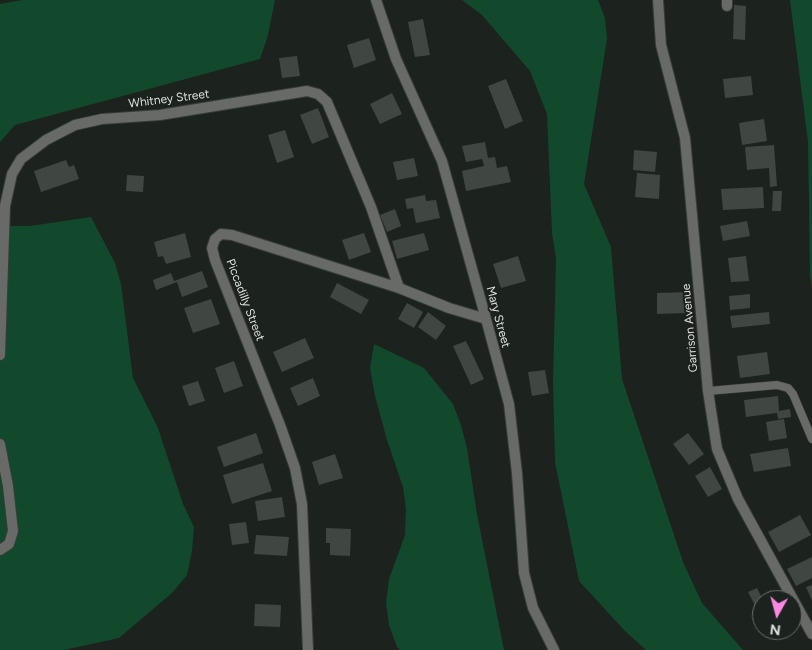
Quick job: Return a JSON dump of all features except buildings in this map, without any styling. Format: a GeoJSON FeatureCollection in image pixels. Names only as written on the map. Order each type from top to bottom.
{"type":"FeatureCollection","features":[{"type":"Feature","properties":{"kind":"street","name":"Mary Street"},"geometry":{"type":"LineString","coordinates":[[376,0],[396,59],[442,161],[486,319],[509,404],[517,473],[524,573],[533,608],[554,650]]}},
{"type":"Feature","properties":{"kind":"street","name":"Garrison Avenue"},"geometry":{"type":"LineString","coordinates":[[658,0],[661,45],[685,138],[708,391],[718,449],[738,499],[812,634]]}},
{"type":"Feature","properties":{"kind":"street","name":"Whitney Street"},"geometry":{"type":"LineString","coordinates":[[0,356],[6,206],[12,174],[21,159],[46,140],[75,125],[102,119],[160,115],[307,91],[318,94],[327,102],[371,207],[399,288]]}},
{"type":"Feature","properties":{"kind":"street","name":"Piccadilly Street"},"geometry":{"type":"LineString","coordinates":[[308,650],[302,504],[295,468],[212,248],[215,239],[221,234],[232,234],[399,288],[449,308],[486,319]]}},
{"type":"Feature","properties":{"kind":"street"},"geometry":{"type":"LineString","coordinates":[[0,444],[8,486],[13,531],[9,544],[0,550]]}},
{"type":"Feature","properties":{"kind":"lane"},"geometry":{"type":"LineString","coordinates":[[708,391],[777,385],[788,388],[793,394],[812,440]]}},
{"type":"Feature","properties":{"kind":"green space"},"geometry":{"type":"Polygon","coordinates":[[[22,0],[275,0],[268,35],[260,59],[15,125],[0,142],[0,4],[22,0]]]}},
{"type":"Feature","properties":{"kind":"green space"},"geometry":{"type":"Polygon","coordinates":[[[462,0],[598,0],[605,18],[607,39],[584,184],[611,247],[622,379],[683,562],[702,603],[743,650],[646,650],[625,631],[579,581],[555,462],[553,381],[556,259],[552,233],[547,114],[530,71],[482,15],[462,0]]]}},
{"type":"Feature","properties":{"kind":"green space"},"geometry":{"type":"Polygon","coordinates":[[[790,0],[812,0],[812,289],[810,275],[808,142],[790,0]]]}},
{"type":"Feature","properties":{"kind":"green space"},"geometry":{"type":"Polygon","coordinates":[[[91,217],[115,263],[121,284],[133,378],[158,428],[183,504],[194,527],[187,575],[172,593],[119,638],[64,650],[0,650],[0,222],[3,226],[30,226],[91,217]]]}},
{"type":"Feature","properties":{"kind":"green space"},"geometry":{"type":"Polygon","coordinates":[[[374,344],[424,368],[453,404],[467,448],[477,514],[504,650],[400,650],[397,647],[389,625],[386,603],[389,579],[405,535],[406,509],[403,487],[375,396],[370,368],[374,344]]]}}]}
